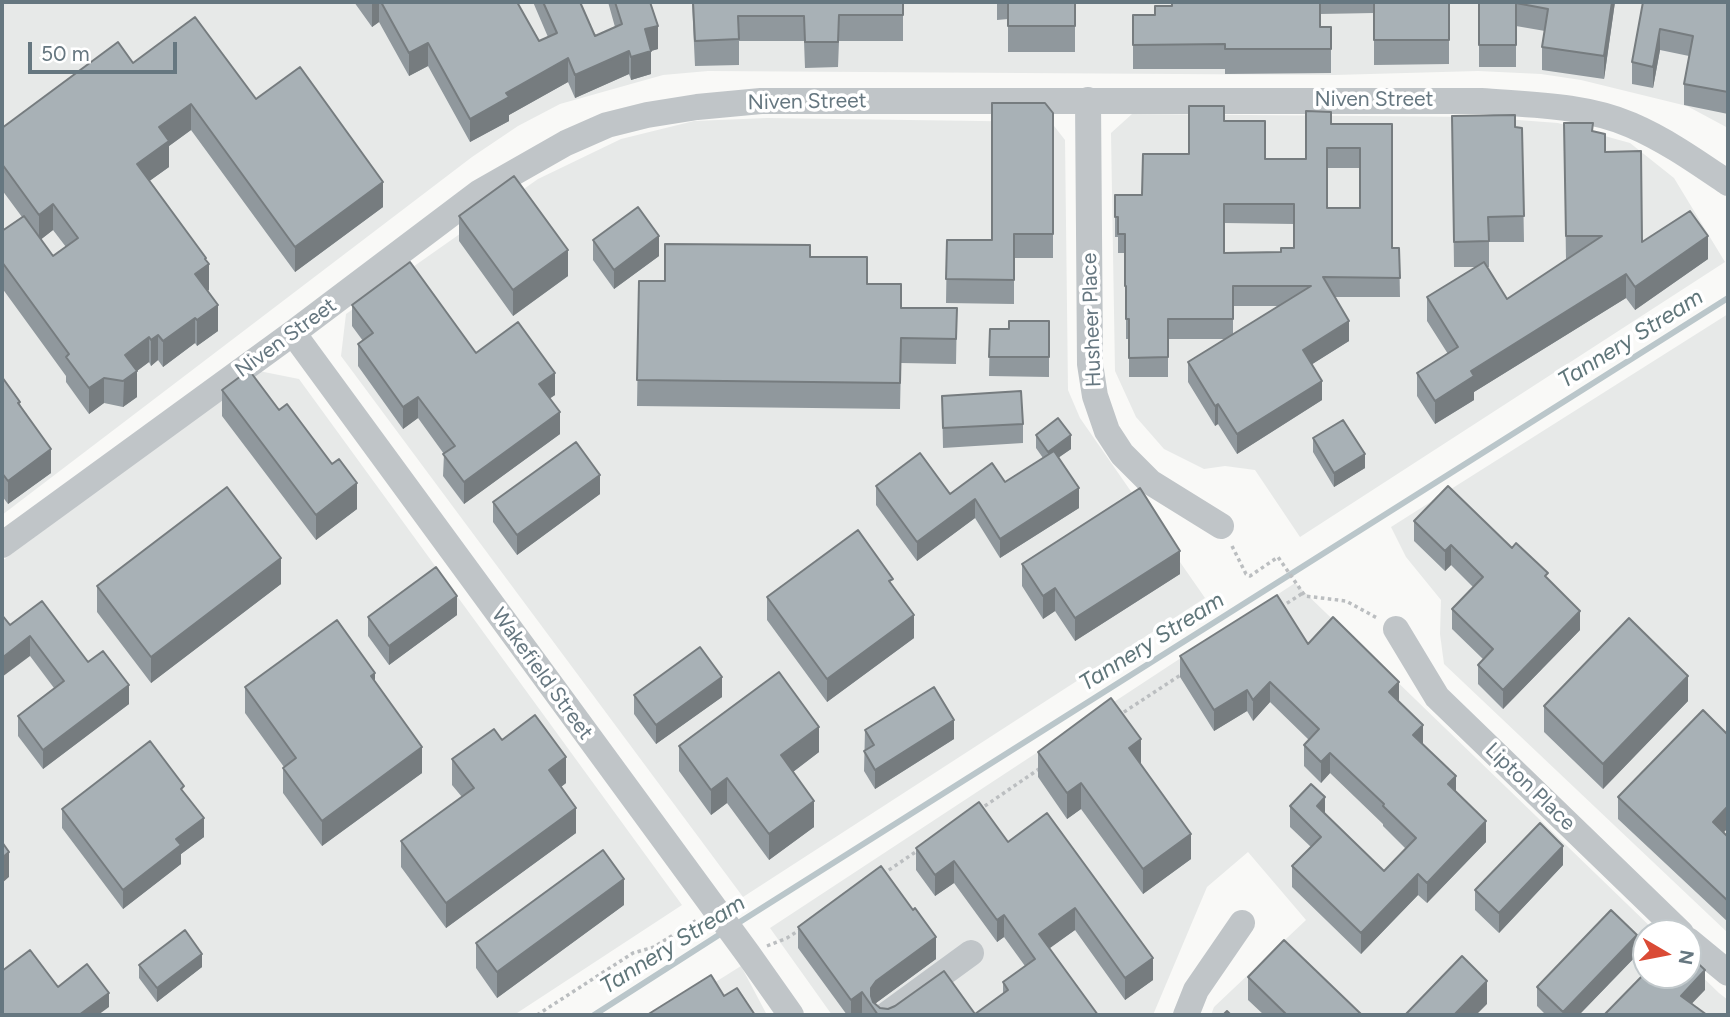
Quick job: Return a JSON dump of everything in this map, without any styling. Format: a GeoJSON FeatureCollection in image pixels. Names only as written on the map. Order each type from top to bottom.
{"type":"FeatureCollection","features":[{"type":"Feature","properties":{"kind":"street","name":"Husheer Place"},"geometry":{"type":"LineString","coordinates":[[1088,100],[1090,364],[1095,396],[1107,431],[1122,454],[1150,482],[1221,526]]}},
{"type":"Feature","properties":{"kind":"street","name":"Niven Street"},"geometry":{"type":"LineString","coordinates":[[2,545],[293,334],[480,192],[566,143],[607,125],[647,115],[761,101],[1481,101],[1587,111],[1629,124],[1671,145],[1728,183]]}},
{"type":"Feature","properties":{"kind":"street","name":"Wakefield Street"},"geometry":{"type":"LineString","coordinates":[[293,334],[791,1015]]}},
{"type":"Feature","properties":{"kind":"street","name":"Lipton Place"},"geometry":{"type":"LineString","coordinates":[[1396,629],[1437,697],[1667,919]]}},
{"type":"Feature","properties":{"kind":"street"},"geometry":{"type":"LineString","coordinates":[[1186,1015],[1196,990],[1242,923]]}},
{"type":"Feature","properties":{"kind":"street"},"geometry":{"type":"LineString","coordinates":[[1702,952],[1728,973]]}},
{"type":"Feature","properties":{"kind":"street"},"geometry":{"type":"LineString","coordinates":[[886,1015],[971,953]]}},
{"type":"Feature","properties":{"kind":"path"},"geometry":{"type":"LineString","coordinates":[[1221,526],[1246,574],[1250,576],[1278,557],[1305,596],[1346,601],[1396,629]]}},
{"type":"Feature","properties":{"kind":"path"},"geometry":{"type":"LineString","coordinates":[[1280,608],[1303,593]]}},
{"type":"Feature","properties":{"kind":"path"},"geometry":{"type":"LineString","coordinates":[[1108,723],[1188,669]]}},
{"type":"Feature","properties":{"kind":"path"},"geometry":{"type":"LineString","coordinates":[[970,815],[1039,769]]}},
{"type":"Feature","properties":{"kind":"path"},"geometry":{"type":"LineString","coordinates":[[879,877],[925,846]]}},
{"type":"Feature","properties":{"kind":"path"},"geometry":{"type":"LineString","coordinates":[[537,1015],[633,953],[654,947],[720,917]]}},
{"type":"Feature","properties":{"kind":"path"},"geometry":{"type":"LineString","coordinates":[[745,950],[787,938],[810,923]]}},
{"type":"Feature","properties":{"kind":"shaded area"},"geometry":{"type":"Polygon","coordinates":[[[2,2],[1728,2],[1728,128],[1687,106],[1581,80],[1541,74],[1478,71],[1334,75],[708,71],[663,75],[560,104],[518,126],[472,157],[2,515],[2,2]]]}},
{"type":"Feature","properties":{"kind":"shaded area"},"geometry":{"type":"Polygon","coordinates":[[[1132,114],[1478,117],[1558,123],[1630,143],[1674,178],[1725,262],[1300,537],[1255,470],[1225,466],[1204,469],[1164,449],[1136,417],[1115,371],[1111,133],[1132,114]]]}},
{"type":"Feature","properties":{"kind":"shaded area"},"geometry":{"type":"Polygon","coordinates":[[[767,118],[1051,122],[1065,140],[1068,390],[1080,418],[1205,598],[743,897],[341,356],[346,314],[538,179],[621,139],[694,121],[767,118]]]}},
{"type":"Feature","properties":{"kind":"shaded area"},"geometry":{"type":"Polygon","coordinates":[[[1728,314],[1728,933],[1444,664],[1440,634],[1441,600],[1406,557],[1391,527],[1728,314]]]}},
{"type":"Feature","properties":{"kind":"shaded area"},"geometry":{"type":"Polygon","coordinates":[[[259,371],[299,379],[682,905],[514,1015],[2,1015],[2,561],[259,371]]]}},
{"type":"Feature","properties":{"kind":"shaded area"},"geometry":{"type":"Polygon","coordinates":[[[1295,583],[1643,919],[1632,919],[1632,989],[1702,989],[1702,977],[1728,1000],[1728,1015],[1211,1015],[1214,1007],[1306,920],[1248,852],[1207,887],[1153,1015],[832,1015],[770,928],[1295,583]]]}},
{"type":"Feature","properties":{"kind":"shaded area"},"geometry":{"type":"Polygon","coordinates":[[[741,966],[767,1015],[663,1015],[741,966]]]}},
{"type":"Feature","properties":{"kind":"building"},"geometry":{"type":"Polygon","coordinates":[[[381,2],[517,2],[539,41],[557,33],[543,2],[580,2],[595,36],[622,24],[615,2],[650,2],[658,26],[645,29],[651,51],[631,57],[629,51],[575,75],[568,58],[506,93],[509,97],[470,119],[428,43],[409,53],[381,2]]]}},
{"type":"Feature","properties":{"kind":"building"},"geometry":{"type":"Polygon","coordinates":[[[693,2],[903,2],[903,15],[839,15],[838,42],[805,42],[804,16],[738,16],[739,39],[695,41],[693,2]]]}},
{"type":"Feature","properties":{"kind":"building"},"geometry":{"type":"Polygon","coordinates":[[[1008,2],[1075,2],[1075,26],[1008,26],[1008,2]]]}},
{"type":"Feature","properties":{"kind":"building"},"geometry":{"type":"Polygon","coordinates":[[[1172,2],[1320,2],[1320,27],[1331,27],[1331,49],[1225,49],[1225,44],[1133,45],[1133,15],[1155,15],[1155,6],[1172,6],[1172,2]]]}},
{"type":"Feature","properties":{"kind":"building"},"geometry":{"type":"Polygon","coordinates":[[[1374,2],[1449,2],[1449,40],[1374,40],[1374,2]]]}},
{"type":"Feature","properties":{"kind":"building"},"geometry":{"type":"Polygon","coordinates":[[[1479,2],[1612,2],[1604,56],[1542,47],[1548,9],[1516,3],[1516,45],[1479,45],[1479,2]]]}},
{"type":"Feature","properties":{"kind":"building"},"geometry":{"type":"Polygon","coordinates":[[[1643,2],[1728,2],[1728,92],[1684,84],[1693,36],[1660,29],[1653,67],[1632,62],[1643,2]]]}},
{"type":"Feature","properties":{"kind":"building"},"geometry":{"type":"Polygon","coordinates":[[[195,17],[256,99],[300,67],[383,182],[295,247],[191,104],[159,127],[169,141],[137,164],[206,258],[209,264],[195,274],[218,305],[163,341],[158,335],[151,340],[149,337],[125,355],[137,371],[123,381],[104,378],[89,388],[66,357],[69,354],[2,262],[2,231],[24,216],[53,256],[78,238],[53,204],[39,215],[2,164],[2,128],[118,42],[133,63],[195,17]]]}},
{"type":"Feature","properties":{"kind":"building"},"geometry":{"type":"Polygon","coordinates":[[[992,103],[1045,103],[1053,113],[1053,234],[1014,234],[1014,280],[946,279],[947,240],[992,240],[992,103]]]}},
{"type":"Feature","properties":{"kind":"building"},"geometry":{"type":"Polygon","coordinates":[[[1189,106],[1224,106],[1224,121],[1265,121],[1265,159],[1306,159],[1306,111],[1331,112],[1331,124],[1392,124],[1392,248],[1399,248],[1400,278],[1323,277],[1349,321],[1303,350],[1322,381],[1237,434],[1218,404],[1215,406],[1188,362],[1311,286],[1233,286],[1233,319],[1168,319],[1168,357],[1129,358],[1125,234],[1118,234],[1115,195],[1142,195],[1143,154],[1189,154],[1189,106]],[[1327,148],[1327,208],[1360,208],[1360,148],[1327,148]],[[1224,204],[1224,253],[1281,252],[1281,248],[1294,248],[1294,204],[1224,204]]]}},
{"type":"Feature","properties":{"kind":"building"},"geometry":{"type":"Polygon","coordinates":[[[1515,115],[1515,127],[1522,128],[1524,216],[1488,217],[1489,241],[1454,242],[1452,116],[1515,115]]]}},
{"type":"Feature","properties":{"kind":"building"},"geometry":{"type":"Polygon","coordinates":[[[1564,123],[1593,123],[1592,131],[1605,134],[1605,152],[1641,151],[1642,242],[1690,211],[1708,236],[1635,287],[1626,274],[1471,371],[1474,376],[1435,401],[1417,373],[1458,347],[1427,297],[1484,262],[1507,299],[1602,236],[1566,236],[1564,123]]]}},
{"type":"Feature","properties":{"kind":"building"},"geometry":{"type":"Polygon","coordinates":[[[514,176],[568,250],[513,290],[459,216],[514,176]]]}},
{"type":"Feature","properties":{"kind":"building"},"geometry":{"type":"Polygon","coordinates":[[[638,207],[659,236],[614,270],[593,240],[638,207]]]}},
{"type":"Feature","properties":{"kind":"building"},"geometry":{"type":"Polygon","coordinates":[[[665,244],[810,245],[810,257],[867,257],[867,284],[901,284],[901,308],[957,308],[956,339],[901,338],[900,383],[637,380],[639,281],[665,281],[665,244]]]}},
{"type":"Feature","properties":{"kind":"building"},"geometry":{"type":"Polygon","coordinates":[[[410,262],[476,353],[518,322],[555,373],[539,384],[560,412],[464,482],[443,454],[455,446],[418,397],[403,407],[358,344],[373,333],[352,305],[410,262]]]}},
{"type":"Feature","properties":{"kind":"building"},"geometry":{"type":"Polygon","coordinates":[[[1009,321],[1049,321],[1049,357],[989,357],[990,329],[1009,329],[1009,321]]]}},
{"type":"Feature","properties":{"kind":"building"},"geometry":{"type":"Polygon","coordinates":[[[249,370],[279,410],[287,404],[332,464],[339,459],[357,483],[316,515],[222,390],[249,370]]]}},
{"type":"Feature","properties":{"kind":"building"},"geometry":{"type":"Polygon","coordinates":[[[2,377],[51,449],[8,481],[2,473],[2,377]]]}},
{"type":"Feature","properties":{"kind":"building"},"geometry":{"type":"Polygon","coordinates":[[[1021,391],[1023,424],[943,428],[942,396],[1021,391]]]}},
{"type":"Feature","properties":{"kind":"building"},"geometry":{"type":"Polygon","coordinates":[[[1058,418],[1071,435],[1048,452],[1036,435],[1058,418]]]}},
{"type":"Feature","properties":{"kind":"building"},"geometry":{"type":"Polygon","coordinates":[[[1343,420],[1365,454],[1334,473],[1313,438],[1343,420]]]}},
{"type":"Feature","properties":{"kind":"building"},"geometry":{"type":"Polygon","coordinates":[[[576,442],[600,475],[517,535],[493,502],[576,442]]]}},
{"type":"Feature","properties":{"kind":"building"},"geometry":{"type":"Polygon","coordinates":[[[1054,451],[1079,488],[1000,539],[975,499],[917,542],[876,486],[920,453],[950,494],[992,463],[1005,482],[1054,451]]]}},
{"type":"Feature","properties":{"kind":"building"},"geometry":{"type":"Polygon","coordinates":[[[1448,486],[1512,548],[1516,543],[1548,573],[1545,576],[1580,611],[1503,690],[1478,665],[1493,649],[1452,609],[1483,577],[1451,545],[1445,551],[1414,521],[1448,486]]]}},
{"type":"Feature","properties":{"kind":"building"},"geometry":{"type":"Polygon","coordinates":[[[227,487],[281,558],[151,657],[97,586],[227,487]]]}},
{"type":"Feature","properties":{"kind":"building"},"geometry":{"type":"Polygon","coordinates":[[[1140,488],[1180,551],[1075,618],[1055,588],[1043,596],[1022,564],[1140,488]]]}},
{"type":"Feature","properties":{"kind":"building"},"geometry":{"type":"Polygon","coordinates":[[[858,530],[893,579],[889,581],[914,615],[827,679],[767,597],[858,530]]]}},
{"type":"Feature","properties":{"kind":"building"},"geometry":{"type":"Polygon","coordinates":[[[436,567],[457,596],[389,646],[368,617],[436,567]]]}},
{"type":"Feature","properties":{"kind":"building"},"geometry":{"type":"Polygon","coordinates":[[[1277,595],[1308,644],[1333,617],[1399,682],[1389,692],[1423,725],[1413,735],[1456,776],[1448,784],[1486,821],[1427,883],[1418,874],[1361,933],[1292,866],[1321,837],[1290,806],[1311,784],[1325,797],[1317,806],[1384,871],[1416,838],[1330,753],[1321,762],[1304,745],[1319,729],[1270,682],[1253,700],[1247,690],[1214,710],[1180,656],[1277,595]]]}},
{"type":"Feature","properties":{"kind":"building"},"geometry":{"type":"Polygon","coordinates":[[[42,601],[88,662],[103,651],[129,685],[43,750],[18,716],[64,681],[30,636],[2,658],[2,615],[10,625],[42,601]]]}},
{"type":"Feature","properties":{"kind":"building"},"geometry":{"type":"Polygon","coordinates":[[[1629,618],[1688,676],[1603,764],[1544,706],[1629,618]]]}},
{"type":"Feature","properties":{"kind":"building"},"geometry":{"type":"Polygon","coordinates":[[[337,620],[375,673],[371,676],[422,747],[322,821],[283,768],[296,758],[245,687],[337,620]]]}},
{"type":"Feature","properties":{"kind":"building"},"geometry":{"type":"Polygon","coordinates":[[[700,647],[722,677],[656,725],[634,695],[700,647]]]}},
{"type":"Feature","properties":{"kind":"building"},"geometry":{"type":"Polygon","coordinates":[[[779,672],[819,727],[781,755],[814,801],[769,834],[727,778],[711,790],[679,746],[779,672]]]}},
{"type":"Feature","properties":{"kind":"building"},"geometry":{"type":"Polygon","coordinates":[[[934,687],[954,720],[875,770],[864,751],[874,745],[865,730],[934,687]]]}},
{"type":"Feature","properties":{"kind":"building"},"geometry":{"type":"Polygon","coordinates":[[[1111,698],[1141,739],[1129,748],[1191,834],[1143,869],[1081,783],[1067,793],[1038,752],[1111,698]]]}},
{"type":"Feature","properties":{"kind":"building"},"geometry":{"type":"Polygon","coordinates":[[[1703,710],[1728,735],[1728,806],[1713,822],[1728,837],[1728,901],[1618,797],[1703,710]]]}},
{"type":"Feature","properties":{"kind":"building"},"geometry":{"type":"Polygon","coordinates":[[[535,715],[566,757],[549,770],[576,808],[446,903],[401,841],[474,788],[452,759],[494,729],[502,740],[535,715]]]}},
{"type":"Feature","properties":{"kind":"building"},"geometry":{"type":"Polygon","coordinates":[[[150,741],[184,786],[181,789],[204,818],[176,839],[181,845],[123,890],[62,809],[150,741]]]}},
{"type":"Feature","properties":{"kind":"building"},"geometry":{"type":"Polygon","coordinates":[[[979,802],[1008,842],[1047,813],[1153,958],[1125,978],[1075,908],[1039,934],[1098,1015],[878,1015],[862,992],[851,1000],[798,927],[881,866],[936,937],[876,981],[871,988],[873,1002],[880,1008],[895,1006],[944,971],[975,1014],[1008,990],[1003,982],[1035,959],[1004,915],[997,920],[954,861],[935,875],[916,848],[979,802]]]}},
{"type":"Feature","properties":{"kind":"building"},"geometry":{"type":"Polygon","coordinates":[[[1540,823],[1563,846],[1499,913],[1475,890],[1540,823]]]}},
{"type":"Feature","properties":{"kind":"building"},"geometry":{"type":"Polygon","coordinates":[[[2,842],[9,852],[2,858],[2,842]]]}},
{"type":"Feature","properties":{"kind":"building"},"geometry":{"type":"Polygon","coordinates":[[[603,850],[624,879],[497,972],[476,943],[603,850]]]}},
{"type":"Feature","properties":{"kind":"building"},"geometry":{"type":"Polygon","coordinates":[[[1611,910],[1632,930],[1632,940],[1563,1012],[1537,987],[1611,910]]]}},
{"type":"Feature","properties":{"kind":"building"},"geometry":{"type":"Polygon","coordinates":[[[185,930],[202,954],[157,988],[139,965],[185,930]]]}},
{"type":"Feature","properties":{"kind":"building"},"geometry":{"type":"Polygon","coordinates":[[[1284,940],[1362,1015],[1287,1015],[1248,977],[1284,940]]]}},
{"type":"Feature","properties":{"kind":"building"},"geometry":{"type":"Polygon","coordinates":[[[30,950],[58,987],[87,964],[109,993],[79,1015],[2,1015],[2,971],[30,950]]]}},
{"type":"Feature","properties":{"kind":"building"},"geometry":{"type":"Polygon","coordinates":[[[1462,956],[1487,981],[1454,1015],[1405,1015],[1462,956]]]}},
{"type":"Feature","properties":{"kind":"building"},"geometry":{"type":"Polygon","coordinates":[[[711,975],[724,996],[737,988],[755,1015],[647,1015],[711,975]]]}},
{"type":"Feature","properties":{"kind":"building"},"geometry":{"type":"Polygon","coordinates":[[[1632,986],[1632,989],[1687,989],[1681,996],[1707,1015],[1604,1015],[1632,986]]]}},
{"type":"Feature","properties":{"kind":"waterway","name":"Tannery Stream"},"geometry":{"type":"LineString","coordinates":[[735,925],[1728,298]]}},
{"type":"Feature","properties":{"kind":"waterway","name":"Tannery Stream"},"geometry":{"type":"LineString","coordinates":[[594,1015],[725,931]]}}]}
